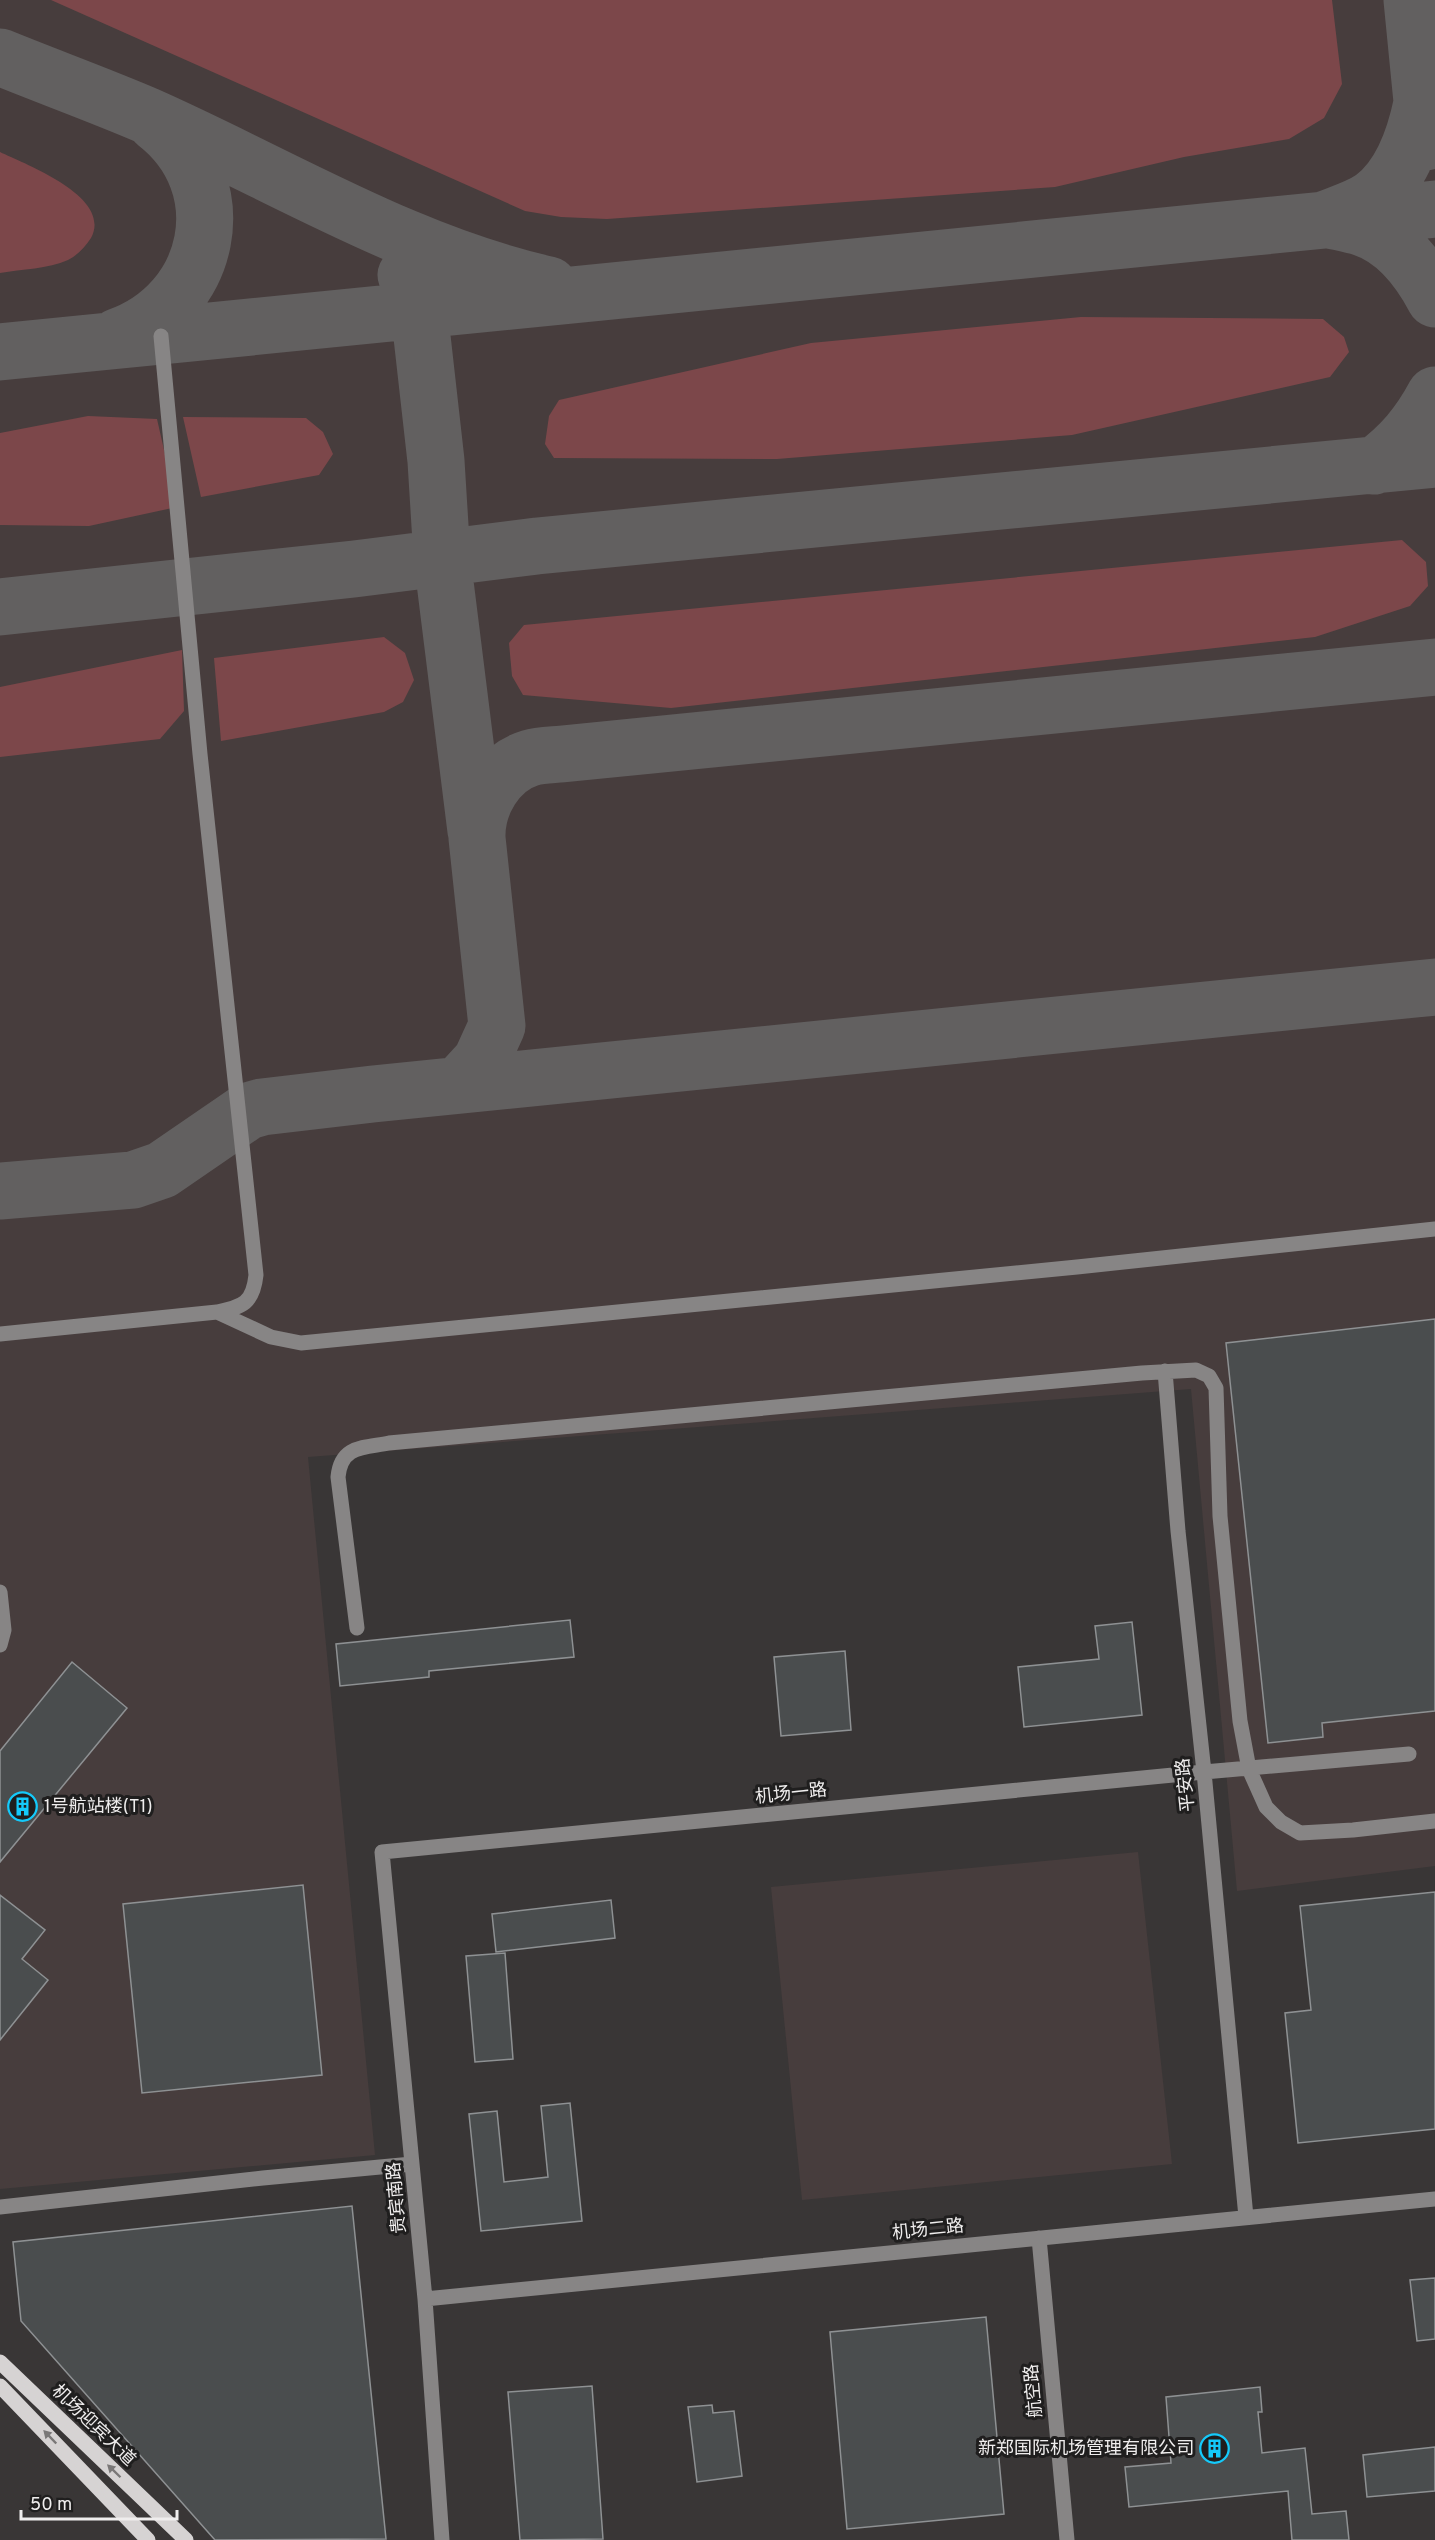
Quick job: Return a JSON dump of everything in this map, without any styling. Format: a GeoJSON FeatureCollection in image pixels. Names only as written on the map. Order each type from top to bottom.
{"type":"FeatureCollection","features":[{"type":"Feature","properties":{"kind":"main road","name":"机场迎宾大道"},"geometry":{"type":"LineString","coordinates":[[0,2362],[186,2540]]}},
{"type":"Feature","properties":{"kind":"main road"},"geometry":{"type":"LineString","coordinates":[[0,2386],[148,2540]]}},
{"type":"Feature","properties":{"kind":"street"},"geometry":{"type":"LineString","coordinates":[[0,1334],[217,1312],[235,1308],[249,1300],[254,1290],[255,1275],[240,1116],[200,754],[161,336]]}},
{"type":"Feature","properties":{"kind":"street"},"geometry":{"type":"LineString","coordinates":[[217,1312],[271,1337],[301,1343],[1435,1229]]}},
{"type":"Feature","properties":{"kind":"street"},"geometry":{"type":"LineString","coordinates":[[357,1628],[338,1477],[343,1458],[350,1451],[389,1443],[1142,1372],[1196,1370],[1209,1376],[1216,1388],[1219,1404],[1216,1432],[1220,1516],[1240,1721],[1249,1769],[1266,1807],[1281,1822],[1300,1833],[1435,1821]]}},
{"type":"Feature","properties":{"kind":"street","name":"平安路"},"geometry":{"type":"LineString","coordinates":[[1165,1371],[1178,1531],[1204,1772],[1246,2217]]}},
{"type":"Feature","properties":{"kind":"street"},"geometry":{"type":"LineString","coordinates":[[0,1592],[4,1630],[0,1645]]}},
{"type":"Feature","properties":{"kind":"street","name":"机场一路"},"geometry":{"type":"LineString","coordinates":[[382,1852],[1409,1754]]}},
{"type":"Feature","properties":{"kind":"street","name":"贵宾南路"},"geometry":{"type":"LineString","coordinates":[[382,1852],[425,2299],[442,2540]]}},
{"type":"Feature","properties":{"kind":"street"},"geometry":{"type":"LineString","coordinates":[[0,2207],[412,2164]]}},
{"type":"Feature","properties":{"kind":"street","name":"机场二路"},"geometry":{"type":"LineString","coordinates":[[425,2299],[1435,2199]]}},
{"type":"Feature","properties":{"kind":"street","name":"航空路"},"geometry":{"type":"LineString","coordinates":[[1039,2238],[1067,2540]]}},
{"type":"Feature","properties":{"kind":"shaded area"},"geometry":{"type":"Polygon","coordinates":[[[0,0],[1435,0],[1435,1866],[1237,1891],[1191,1389],[308,1457],[375,2155],[0,2189],[0,0]]]}},
{"type":"Feature","properties":{"kind":"shaded area"},"geometry":{"type":"Polygon","coordinates":[[[51,0],[1332,0],[1342,84],[1324,118],[1289,139],[1184,157],[1055,187],[607,219],[561,217],[525,211],[51,0]]]}},
{"type":"Feature","properties":{"kind":"shaded area"},"geometry":{"type":"Polygon","coordinates":[[[0,152],[64,184],[90,209],[95,223],[91,238],[75,256],[52,265],[0,273],[0,152]]]}},
{"type":"Feature","properties":{"kind":"shaded area"},"geometry":{"type":"Polygon","coordinates":[[[1081,317],[1323,319],[1344,337],[1349,352],[1330,377],[1072,435],[777,459],[554,458],[545,444],[549,416],[559,400],[811,343],[1081,317]]]}},
{"type":"Feature","properties":{"kind":"shaded area"},"geometry":{"type":"Polygon","coordinates":[[[88,416],[157,419],[177,507],[89,526],[0,525],[0,433],[88,416]]]}},
{"type":"Feature","properties":{"kind":"shaded area"},"geometry":{"type":"Polygon","coordinates":[[[183,417],[306,418],[323,432],[333,454],[319,475],[201,497],[183,417]]]}},
{"type":"Feature","properties":{"kind":"shaded area"},"geometry":{"type":"Polygon","coordinates":[[[1402,540],[1426,562],[1428,586],[1410,606],[1315,637],[671,708],[523,695],[512,676],[509,643],[524,625],[1402,540]]]}},
{"type":"Feature","properties":{"kind":"shaded area"},"geometry":{"type":"Polygon","coordinates":[[[384,637],[405,653],[414,680],[403,702],[384,712],[221,741],[214,658],[384,637]]]}},
{"type":"Feature","properties":{"kind":"shaded area"},"geometry":{"type":"Polygon","coordinates":[[[182,650],[184,711],[160,739],[0,757],[0,687],[182,650]]]}},
{"type":"Feature","properties":{"kind":"shaded area"},"geometry":{"type":"Polygon","coordinates":[[[1138,1852],[1172,2164],[802,2200],[771,1887],[1138,1852]]]}},
{"type":"Feature","properties":{"kind":"building"},"geometry":{"type":"Polygon","coordinates":[[[1435,1319],[1435,1711],[1322,1723],[1323,1737],[1268,1743],[1226,1343],[1435,1319]]]}},
{"type":"Feature","properties":{"kind":"building"},"geometry":{"type":"Polygon","coordinates":[[[570,1620],[574,1657],[429,1671],[429,1677],[340,1686],[336,1644],[570,1620]]]}},
{"type":"Feature","properties":{"kind":"building"},"geometry":{"type":"Polygon","coordinates":[[[1132,1622],[1142,1715],[1024,1727],[1018,1667],[1099,1659],[1095,1626],[1132,1622]]]}},
{"type":"Feature","properties":{"kind":"building"},"geometry":{"type":"Polygon","coordinates":[[[845,1651],[851,1730],[781,1736],[774,1657],[845,1651]]]}},
{"type":"Feature","properties":{"kind":"building","name":"1号航站楼(T1)"},"geometry":{"type":"Polygon","coordinates":[[[72,1662],[127,1708],[0,1862],[0,1751],[72,1662]]]}},
{"type":"Feature","properties":{"kind":"building"},"geometry":{"type":"Polygon","coordinates":[[[303,1885],[322,2075],[142,2093],[123,1904],[303,1885]]]}},
{"type":"Feature","properties":{"kind":"building"},"geometry":{"type":"Polygon","coordinates":[[[1435,1892],[1435,2129],[1298,2143],[1285,2013],[1311,2010],[1300,1906],[1435,1892]]]}},
{"type":"Feature","properties":{"kind":"building"},"geometry":{"type":"Polygon","coordinates":[[[0,1895],[45,1930],[22,1959],[48,1980],[0,2040],[0,1895]]]}},
{"type":"Feature","properties":{"kind":"building"},"geometry":{"type":"Polygon","coordinates":[[[611,1900],[615,1938],[496,1952],[492,1914],[611,1900]]]}},
{"type":"Feature","properties":{"kind":"building"},"geometry":{"type":"Polygon","coordinates":[[[505,1953],[513,2059],[475,2062],[466,1956],[505,1953]]]}},
{"type":"Feature","properties":{"kind":"building"},"geometry":{"type":"Polygon","coordinates":[[[570,2103],[582,2221],[481,2231],[469,2114],[497,2111],[504,2182],[548,2177],[541,2106],[570,2103]]]}},
{"type":"Feature","properties":{"kind":"building"},"geometry":{"type":"Polygon","coordinates":[[[352,2206],[386,2539],[215,2540],[21,2321],[13,2242],[352,2206]]]}},
{"type":"Feature","properties":{"kind":"building"},"geometry":{"type":"Polygon","coordinates":[[[1435,2278],[1435,2339],[1417,2341],[1410,2280],[1435,2278]]]}},
{"type":"Feature","properties":{"kind":"building"},"geometry":{"type":"Polygon","coordinates":[[[986,2317],[1004,2514],[847,2529],[830,2332],[986,2317]]]}},
{"type":"Feature","properties":{"kind":"building"},"geometry":{"type":"Polygon","coordinates":[[[592,2386],[603,2539],[520,2540],[508,2392],[592,2386]]]}},
{"type":"Feature","properties":{"kind":"building","name":"新郑国际机场管理有限公司"},"geometry":{"type":"Polygon","coordinates":[[[1260,2387],[1262,2412],[1258,2412],[1262,2453],[1305,2448],[1312,2514],[1346,2511],[1349,2540],[1292,2540],[1288,2491],[1129,2507],[1125,2467],[1171,2463],[1166,2397],[1260,2387]]]}},
{"type":"Feature","properties":{"kind":"building"},"geometry":{"type":"Polygon","coordinates":[[[712,2405],[713,2413],[734,2411],[742,2476],[697,2482],[688,2407],[712,2405]]]}},
{"type":"Feature","properties":{"kind":"building"},"geometry":{"type":"Polygon","coordinates":[[[1435,2447],[1435,2491],[1367,2497],[1363,2455],[1435,2447]]]}},
{"type":"Feature","properties":{"kind":"taxiway"},"geometry":{"type":"LineString","coordinates":[[1412,0],[1426,142]]}},
{"type":"Feature","properties":{"kind":"taxiway"},"geometry":{"type":"LineString","coordinates":[[0,57],[148,116],[394,233],[496,271],[549,285]]}},
{"type":"Feature","properties":{"kind":"taxiway"},"geometry":{"type":"LineString","coordinates":[[1435,134],[1422,103],[1406,155],[1392,179],[1368,202],[1326,219],[1363,228],[1396,247],[1414,266],[1435,299]]}},
{"type":"Feature","properties":{"kind":"taxiway"},"geometry":{"type":"LineString","coordinates":[[117,337],[149,321],[175,298],[192,271],[202,241],[204,210],[197,178],[181,149],[156,123]]}},
{"type":"Feature","properties":{"kind":"taxiway"},"geometry":{"type":"LineString","coordinates":[[0,352],[1435,209]]}},
{"type":"Feature","properties":{"kind":"taxiway"},"geometry":{"type":"LineString","coordinates":[[406,275],[419,310],[436,461],[442,558],[476,831]]}},
{"type":"Feature","properties":{"kind":"taxiway"},"geometry":{"type":"LineString","coordinates":[[1374,466],[1409,434],[1435,395]]}},
{"type":"Feature","properties":{"kind":"taxiway"},"geometry":{"type":"LineString","coordinates":[[0,607],[354,569],[537,546],[1435,459]]}},
{"type":"Feature","properties":{"kind":"taxiway"},"geometry":{"type":"LineString","coordinates":[[459,1085],[481,1061],[497,1026],[477,838],[480,813],[498,779],[518,763],[542,756],[1435,667]]}},
{"type":"Feature","properties":{"kind":"taxiway"},"geometry":{"type":"LineString","coordinates":[[0,1191],[133,1180],[162,1170],[248,1111],[262,1107],[1435,987]]}},
{"type":"Feature","properties":{"kind":"place","name":"1号航站楼(T1)"},"geometry":{"type":"Point","coordinates":[23,1806]}},
{"type":"Feature","properties":{"kind":"place","name":"新郑国际机场管理有限公司"},"geometry":{"type":"Point","coordinates":[1215,2448]}}]}
